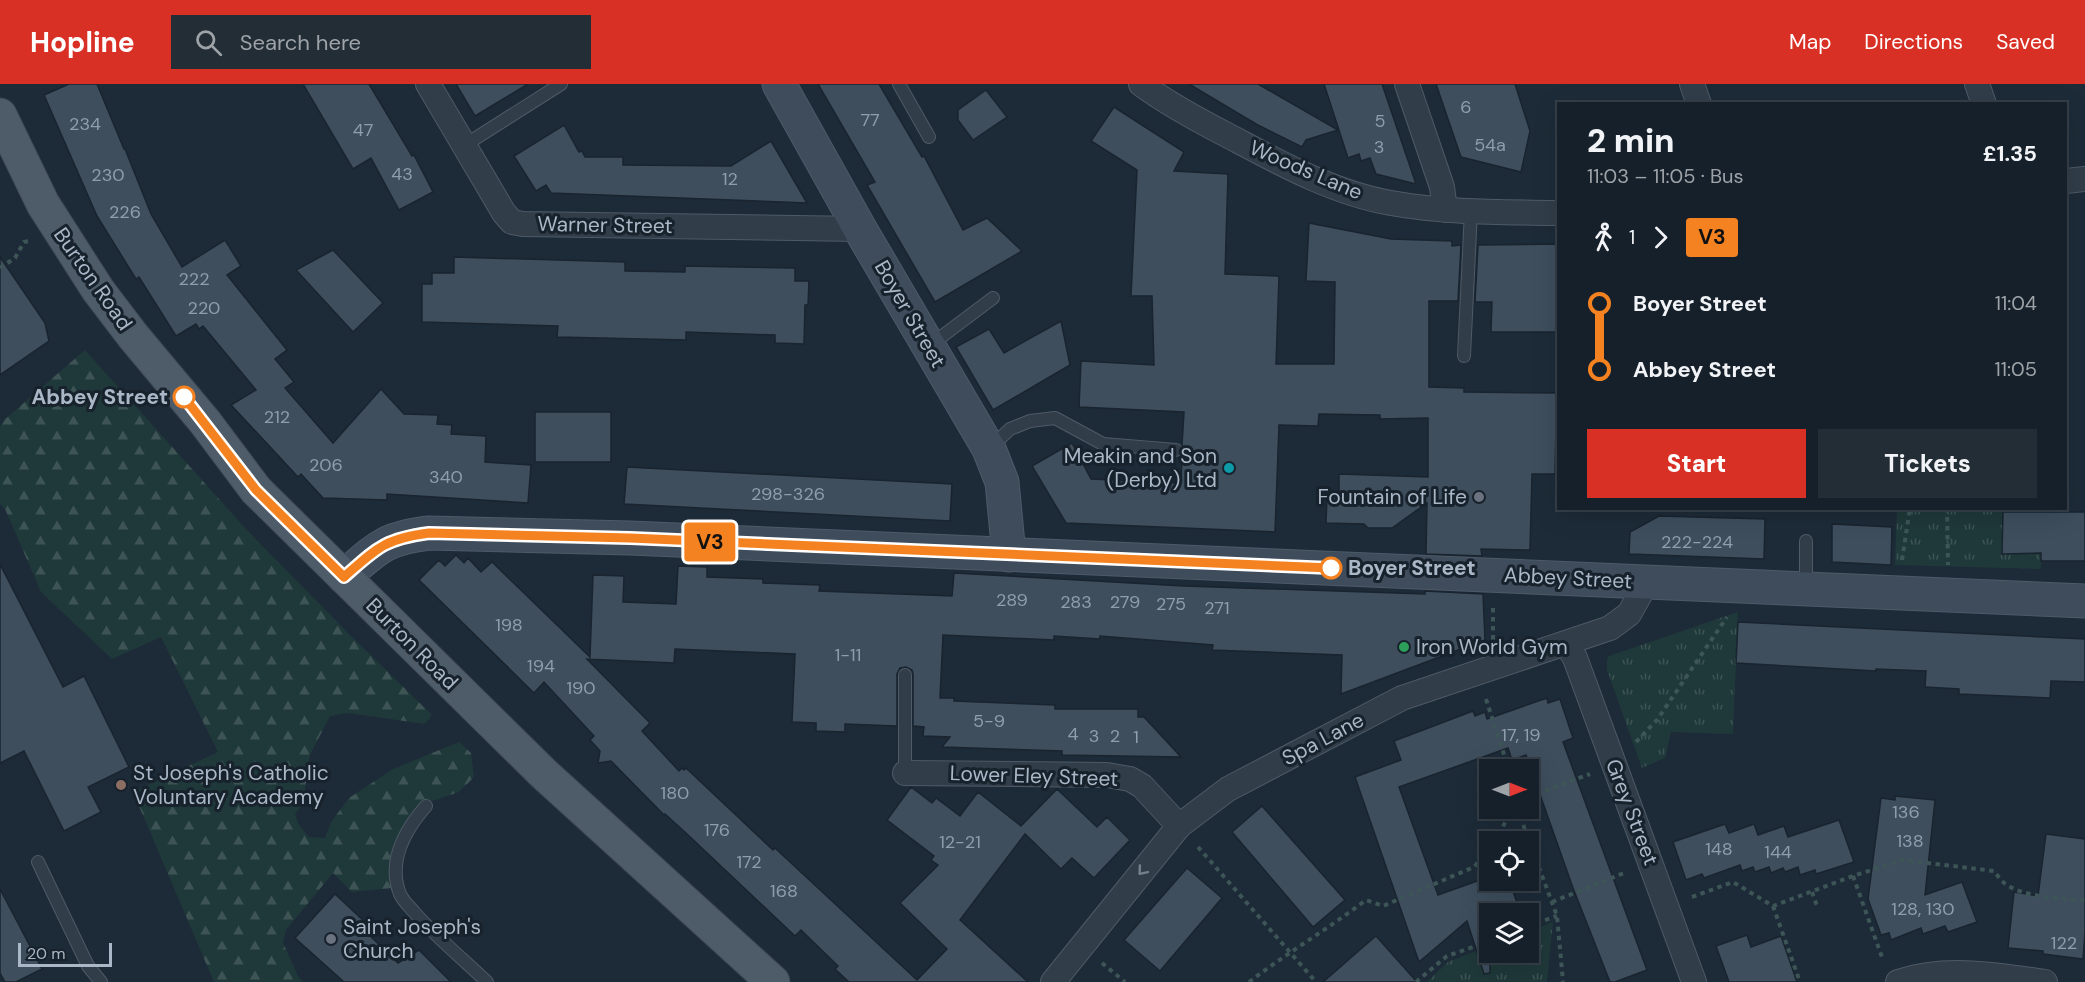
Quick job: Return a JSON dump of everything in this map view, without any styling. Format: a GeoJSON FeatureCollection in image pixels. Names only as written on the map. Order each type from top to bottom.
{"type":"FeatureCollection","features":[{"type":"Feature","properties":{"kind":"main road","name":"Burton Road"},"geometry":{"type":"LineString","coordinates":[[0,115],[43,204],[77,258],[114,311],[205,422],[256,490],[543,773],[760,975]]}},
{"type":"Feature","properties":{"kind":"street","name":"Warner Street"},"geometry":{"type":"LineString","coordinates":[[428,84],[504,213],[512,222],[860,229]]}},
{"type":"Feature","properties":{"kind":"street","name":"Boyer Street"},"geometry":{"type":"LineString","coordinates":[[779,84],[860,229],[989,449],[1002,482],[1009,555]]}},
{"type":"Feature","properties":{"kind":"street","name":"Woods Lane"},"geometry":{"type":"LineString","coordinates":[[1141,84],[1188,115],[1271,158],[1340,189],[1389,203],[1445,210],[1557,213]]}},
{"type":"Feature","properties":{"kind":"street"},"geometry":{"type":"LineString","coordinates":[[1407,84],[1442,187],[1445,210]]}},
{"type":"Feature","properties":{"kind":"street"},"geometry":{"type":"LineString","coordinates":[[1692,84],[1698,102]]}},
{"type":"Feature","properties":{"kind":"street"},"geometry":{"type":"LineString","coordinates":[[1977,84],[1983,102]]}},
{"type":"Feature","properties":{"kind":"street"},"geometry":{"type":"LineString","coordinates":[[2067,181],[2085,179]]}},
{"type":"Feature","properties":{"kind":"street","name":"Abbey Street"},"geometry":{"type":"LineString","coordinates":[[344,577],[379,546],[403,536],[429,533],[630,538],[2085,601]]}},
{"type":"Feature","properties":{"kind":"street","name":"Spa Lane"},"geometry":{"type":"LineString","coordinates":[[1053,982],[1179,826],[1228,789],[1401,698],[1610,628],[1629,614],[1647,582]]}},
{"type":"Feature","properties":{"kind":"street","name":"Grey Street"},"geometry":{"type":"LineString","coordinates":[[1566,643],[1575,658],[1652,862],[1694,982]]}},
{"type":"Feature","properties":{"kind":"street","name":"Lower Eley Street"},"geometry":{"type":"LineString","coordinates":[[905,773],[1107,775],[1130,778],[1142,786],[1179,826]]}},
{"type":"Feature","properties":{"kind":"street"},"geometry":{"type":"LineString","coordinates":[[1898,982],[1931,973],[1951,972],[2045,982]]}},
{"type":"Feature","properties":{"kind":"lane"},"geometry":{"type":"LineString","coordinates":[[465,145],[561,84]]}},
{"type":"Feature","properties":{"kind":"lane"},"geometry":{"type":"LineString","coordinates":[[899,84],[929,137]]}},
{"type":"Feature","properties":{"kind":"lane"},"geometry":{"type":"LineString","coordinates":[[1464,356],[1471,211]]}},
{"type":"Feature","properties":{"kind":"lane"},"geometry":{"type":"LineString","coordinates":[[929,346],[993,298]]}},
{"type":"Feature","properties":{"kind":"lane"},"geometry":{"type":"LineString","coordinates":[[989,449],[1010,429],[1030,421],[1055,418],[1103,444],[1176,450]]}},
{"type":"Feature","properties":{"kind":"lane"},"geometry":{"type":"LineString","coordinates":[[1806,541],[1806,589]]}},
{"type":"Feature","properties":{"kind":"lane"},"geometry":{"type":"LineString","coordinates":[[905,675],[905,773]]}},
{"type":"Feature","properties":{"kind":"lane"},"geometry":{"type":"LineString","coordinates":[[426,806],[409,825],[399,851],[395,868],[401,897],[426,925],[487,982]]}},
{"type":"Feature","properties":{"kind":"lane"},"geometry":{"type":"LineString","coordinates":[[38,862],[88,966],[101,982]]}},
{"type":"Feature","properties":{"kind":"path"},"geometry":{"type":"LineString","coordinates":[[0,268],[15,258],[24,242]]}},
{"type":"Feature","properties":{"kind":"path"},"geometry":{"type":"LineString","coordinates":[[1895,593],[1905,549],[1910,510]]}},
{"type":"Feature","properties":{"kind":"path"},"geometry":{"type":"LineString","coordinates":[[1947,510],[1948,595]]}},
{"type":"Feature","properties":{"kind":"path"},"geometry":{"type":"LineString","coordinates":[[1493,575],[1485,670],[1506,759]]}},
{"type":"Feature","properties":{"kind":"path"},"geometry":{"type":"LineString","coordinates":[[1539,793],[1615,765],[1657,720],[1748,586]]}},
{"type":"Feature","properties":{"kind":"path"},"geometry":{"type":"LineString","coordinates":[[1521,819],[1557,916],[1563,982]]}},
{"type":"Feature","properties":{"kind":"path"},"geometry":{"type":"LineString","coordinates":[[1179,826],[1316,982]]}},
{"type":"Feature","properties":{"kind":"path"},"geometry":{"type":"LineString","coordinates":[[1773,906],[1852,876],[1903,860],[1994,871],[2002,882],[2013,888],[2036,895],[2085,900]]}},
{"type":"Feature","properties":{"kind":"path"},"geometry":{"type":"LineString","coordinates":[[1249,982],[1366,900],[1383,906],[1474,867],[1479,861]]}},
{"type":"Feature","properties":{"kind":"path"},"geometry":{"type":"LineString","coordinates":[[1552,902],[1652,862]]}},
{"type":"Feature","properties":{"kind":"path"},"geometry":{"type":"LineString","coordinates":[[1852,876],[1883,961]]}},
{"type":"Feature","properties":{"kind":"path"},"geometry":{"type":"LineString","coordinates":[[1667,905],[1733,882],[1773,906],[1800,982]]}},
{"type":"Feature","properties":{"kind":"path"},"geometry":{"type":"LineString","coordinates":[[1812,892],[1817,906]]}},
{"type":"Feature","properties":{"kind":"path"},"geometry":{"type":"LineString","coordinates":[[1539,922],[1557,916]]}},
{"type":"Feature","properties":{"kind":"path"},"geometry":{"type":"LineString","coordinates":[[1416,982],[1447,956],[1479,944]]}},
{"type":"Feature","properties":{"kind":"green space"},"geometry":{"type":"Polygon","coordinates":[[[85,350],[246,529],[432,715],[425,724],[348,713],[330,716],[310,755],[303,803],[295,814],[299,825],[309,837],[325,838],[331,822],[349,798],[393,769],[459,742],[471,753],[474,777],[459,792],[429,802],[417,810],[392,888],[352,892],[333,873],[286,930],[283,943],[303,982],[214,982],[133,792],[218,752],[161,637],[112,659],[41,592],[5,509],[0,504],[0,427],[4,420],[85,350]]]}},
{"type":"Feature","properties":{"kind":"green space"},"geometry":{"type":"Polygon","coordinates":[[[1897,510],[2011,510],[2011,512],[2003,512],[2002,553],[2041,553],[2041,569],[1895,565],[1897,510]]]}},
{"type":"Feature","properties":{"kind":"green space"},"geometry":{"type":"Polygon","coordinates":[[[1738,612],[1733,734],[1671,732],[1665,758],[1642,768],[1607,670],[1609,656],[1738,612]]]}},
{"type":"Feature","properties":{"kind":"green space"},"geometry":{"type":"Polygon","coordinates":[[[1553,922],[1547,982],[1427,982],[1448,962],[1479,950],[1479,963],[1539,963],[1539,927],[1553,922]]]}},
{"type":"Feature","properties":{"kind":"building"},"geometry":{"type":"Polygon","coordinates":[[[69,84],[97,84],[151,214],[182,267],[225,240],[241,266],[227,275],[287,350],[275,359],[294,382],[285,388],[333,443],[381,389],[404,414],[438,415],[437,424],[452,425],[451,434],[486,436],[485,462],[531,465],[528,503],[387,494],[387,500],[323,498],[301,474],[298,477],[231,405],[256,390],[203,326],[199,329],[196,324],[176,336],[139,277],[136,279],[97,216],[44,95],[69,84]]]}},
{"type":"Feature","properties":{"kind":"building"},"geometry":{"type":"Polygon","coordinates":[[[303,84],[369,84],[412,156],[414,155],[433,192],[399,210],[371,158],[353,169],[303,84]]]}},
{"type":"Feature","properties":{"kind":"building"},"geometry":{"type":"Polygon","coordinates":[[[456,84],[528,84],[475,116],[456,84]]]}},
{"type":"Feature","properties":{"kind":"building"},"geometry":{"type":"Polygon","coordinates":[[[818,84],[879,84],[922,157],[924,156],[963,230],[987,218],[1022,251],[935,302],[867,185],[875,182],[818,84]]]}},
{"type":"Feature","properties":{"kind":"building"},"geometry":{"type":"Polygon","coordinates":[[[1189,84],[1258,84],[1338,130],[1306,140],[1302,147],[1256,124],[1189,84]]]}},
{"type":"Feature","properties":{"kind":"building"},"geometry":{"type":"Polygon","coordinates":[[[1324,84],[1382,84],[1416,184],[1376,174],[1370,158],[1361,161],[1359,154],[1348,158],[1324,84]]]}},
{"type":"Feature","properties":{"kind":"building"},"geometry":{"type":"Polygon","coordinates":[[[1436,84],[1515,84],[1530,131],[1521,172],[1461,157],[1436,84]]]}},
{"type":"Feature","properties":{"kind":"building"},"geometry":{"type":"Polygon","coordinates":[[[986,90],[1007,117],[973,140],[958,120],[958,110],[986,90]]]}},
{"type":"Feature","properties":{"kind":"building"},"geometry":{"type":"Polygon","coordinates":[[[1114,107],[1184,152],[1174,171],[1228,174],[1225,274],[1279,276],[1276,364],[1334,364],[1335,282],[1306,281],[1309,223],[1391,239],[1452,241],[1452,246],[1461,245],[1458,301],[1429,301],[1429,387],[1464,388],[1464,392],[1557,393],[1555,474],[1532,474],[1530,550],[1481,549],[1482,556],[1426,554],[1427,503],[1392,528],[1368,528],[1364,524],[1326,523],[1327,496],[1339,495],[1339,474],[1428,477],[1428,418],[1380,419],[1380,415],[1319,414],[1318,426],[1279,425],[1275,532],[1066,523],[1032,466],[1072,443],[1091,479],[1181,483],[1184,450],[1182,445],[1184,412],[1079,407],[1081,361],[1154,365],[1152,296],[1131,296],[1137,170],[1091,141],[1114,107]]]}},
{"type":"Feature","properties":{"kind":"building"},"geometry":{"type":"Polygon","coordinates":[[[564,125],[579,152],[582,151],[585,157],[623,157],[623,165],[731,166],[771,141],[807,203],[551,193],[546,185],[536,191],[514,156],[564,125]]]}},
{"type":"Feature","properties":{"kind":"building"},"geometry":{"type":"Polygon","coordinates":[[[1557,244],[1557,332],[1491,332],[1492,302],[1475,302],[1478,245],[1557,244]]]}},
{"type":"Feature","properties":{"kind":"building"},"geometry":{"type":"Polygon","coordinates":[[[333,250],[383,303],[353,332],[296,270],[333,250]]]}},
{"type":"Feature","properties":{"kind":"building"},"geometry":{"type":"Polygon","coordinates":[[[0,257],[45,323],[49,341],[0,375],[0,257]]]}},
{"type":"Feature","properties":{"kind":"building"},"geometry":{"type":"Polygon","coordinates":[[[454,257],[625,262],[625,271],[685,272],[685,266],[795,268],[795,281],[809,281],[808,305],[805,305],[804,344],[775,343],[775,335],[686,332],[686,340],[557,337],[558,326],[422,322],[422,284],[432,284],[432,273],[454,273],[454,257]]]}},
{"type":"Feature","properties":{"kind":"building"},"geometry":{"type":"Polygon","coordinates":[[[1061,321],[1070,365],[993,410],[956,347],[989,329],[1004,353],[1061,321]]]}},
{"type":"Feature","properties":{"kind":"building"},"geometry":{"type":"Polygon","coordinates":[[[535,412],[611,412],[611,462],[535,462],[535,412]]]}},
{"type":"Feature","properties":{"kind":"building"},"geometry":{"type":"Polygon","coordinates":[[[627,467],[952,484],[950,521],[624,504],[627,467]]]}},
{"type":"Feature","properties":{"kind":"building"},"geometry":{"type":"Polygon","coordinates":[[[2003,512],[2085,512],[2085,561],[2041,561],[2041,553],[2002,554],[2003,512]]]}},
{"type":"Feature","properties":{"kind":"building"},"geometry":{"type":"Polygon","coordinates":[[[1659,516],[1765,519],[1764,559],[1629,554],[1630,532],[1659,516]]]}},
{"type":"Feature","properties":{"kind":"building"},"geometry":{"type":"Polygon","coordinates":[[[1832,524],[1892,527],[1891,565],[1832,562],[1832,524]]]}},
{"type":"Feature","properties":{"kind":"building"},"geometry":{"type":"Polygon","coordinates":[[[456,555],[464,563],[468,558],[481,572],[492,562],[590,657],[593,575],[624,576],[623,602],[676,604],[678,566],[707,567],[707,577],[763,579],[763,583],[820,585],[819,591],[952,596],[954,573],[1184,586],[1483,594],[1485,640],[1341,694],[1342,655],[1212,650],[1213,645],[1100,636],[1100,639],[1054,636],[1054,640],[943,635],[940,698],[954,698],[954,701],[1055,705],[1055,709],[1138,709],[1138,717],[1144,717],[1181,757],[1062,755],[1062,751],[942,747],[950,737],[923,736],[924,727],[913,726],[913,674],[912,670],[906,667],[900,668],[897,674],[897,726],[845,724],[845,732],[816,731],[816,723],[792,722],[795,654],[675,649],[674,663],[587,659],[650,723],[642,731],[679,771],[686,768],[917,980],[947,949],[900,903],[938,865],[931,860],[934,856],[887,820],[911,787],[932,803],[936,798],[960,816],[978,792],[1021,826],[1057,789],[1097,827],[1107,817],[1130,840],[1094,878],[1072,858],[1061,869],[1025,834],[960,920],[1028,982],[849,982],[835,969],[838,966],[801,930],[795,936],[664,815],[611,761],[598,763],[600,751],[590,740],[594,736],[544,682],[534,693],[419,580],[439,560],[445,566],[456,555]]]}},
{"type":"Feature","properties":{"kind":"building"},"geometry":{"type":"Polygon","coordinates":[[[0,564],[63,687],[84,676],[129,767],[88,787],[101,812],[64,831],[24,751],[0,763],[0,564]]]}},
{"type":"Feature","properties":{"kind":"building"},"geometry":{"type":"Polygon","coordinates":[[[1738,622],[2085,639],[2085,682],[2051,681],[2050,698],[1959,694],[1959,689],[1925,687],[1926,671],[1876,669],[1876,671],[1736,663],[1738,622]]]}},
{"type":"Feature","properties":{"kind":"building"},"geometry":{"type":"Polygon","coordinates":[[[1547,698],[1548,703],[1560,699],[1573,738],[1563,742],[1647,970],[1610,982],[1539,792],[1539,759],[1527,759],[1526,755],[1512,759],[1508,748],[1399,787],[1438,895],[1479,880],[1479,891],[1513,891],[1517,903],[1479,903],[1479,958],[1467,921],[1419,962],[1355,777],[1401,760],[1394,741],[1473,711],[1475,716],[1485,712],[1487,719],[1547,698]]]}},
{"type":"Feature","properties":{"kind":"building"},"geometry":{"type":"Polygon","coordinates":[[[1895,796],[1935,800],[1925,895],[1962,882],[1977,922],[1948,932],[1945,926],[1923,934],[1921,928],[1891,940],[1889,933],[1881,935],[1868,899],[1881,798],[1895,800],[1895,796]]]}},
{"type":"Feature","properties":{"kind":"building"},"geometry":{"type":"Polygon","coordinates":[[[1262,806],[1345,900],[1313,927],[1232,832],[1262,806]]]}},
{"type":"Feature","properties":{"kind":"building"},"geometry":{"type":"Polygon","coordinates":[[[1839,820],[1854,862],[1816,874],[1815,870],[1800,875],[1798,867],[1785,872],[1783,868],[1771,873],[1769,867],[1755,872],[1753,867],[1742,871],[1740,865],[1704,878],[1702,874],[1686,880],[1673,842],[1725,824],[1729,833],[1754,824],[1758,835],[1784,826],[1788,837],[1839,820]]]}},
{"type":"Feature","properties":{"kind":"building"},"geometry":{"type":"Polygon","coordinates":[[[2046,834],[2085,839],[2083,959],[2043,954],[2043,951],[2008,948],[2014,892],[2038,896],[2046,834]]]}},
{"type":"Feature","properties":{"kind":"building"},"geometry":{"type":"Polygon","coordinates":[[[1187,868],[1222,898],[1160,971],[1124,940],[1187,868]]]}},
{"type":"Feature","properties":{"kind":"building"},"geometry":{"type":"Polygon","coordinates":[[[0,889],[42,969],[16,982],[5,982],[0,973],[0,889]]]}},
{"type":"Feature","properties":{"kind":"building","name":"Saint Joseph's Church"},"geometry":{"type":"Polygon","coordinates":[[[335,894],[367,924],[363,929],[398,963],[419,950],[451,982],[344,982],[295,938],[335,894]]]}},
{"type":"Feature","properties":{"kind":"building"},"geometry":{"type":"Polygon","coordinates":[[[1747,935],[1751,947],[1781,936],[1797,982],[1729,982],[1716,946],[1747,935]]]}},
{"type":"Feature","properties":{"kind":"building"},"geometry":{"type":"Polygon","coordinates":[[[1376,936],[1417,982],[1323,982],[1362,948],[1376,936]]]}},
{"type":"Feature","properties":{"kind":"building"},"geometry":{"type":"Polygon","coordinates":[[[1480,963],[1490,963],[1490,973],[1484,974],[1480,963]]]}},
{"type":"Feature","properties":{"kind":"bus line","name":"V3"},"geometry":{"type":"LineString","coordinates":[[184,397],[256,490],[344,577],[379,546],[403,536],[429,533],[630,538],[1331,568]]}},
{"type":"Feature","properties":{"kind":"place","name":"Abbey Street"},"geometry":{"type":"Point","coordinates":[184,397]}},
{"type":"Feature","properties":{"kind":"place","name":"Meakin and Son (Derby) Ltd"},"geometry":{"type":"Point","coordinates":[1229,468]}},
{"type":"Feature","properties":{"kind":"place","name":"Fountain of Life"},"geometry":{"type":"Point","coordinates":[1479,497]}},
{"type":"Feature","properties":{"kind":"place","name":"Boyer Street"},"geometry":{"type":"Point","coordinates":[1331,568]}},
{"type":"Feature","properties":{"kind":"place","name":"Iron World Gym"},"geometry":{"type":"Point","coordinates":[1404,647]}},
{"type":"Feature","properties":{"kind":"place","name":"St Joseph's Catholic Voluntary Academy"},"geometry":{"type":"Point","coordinates":[121,785]}},
{"type":"Feature","properties":{"kind":"place","name":"Saint Joseph's Church"},"geometry":{"type":"Point","coordinates":[331,939]}}]}
